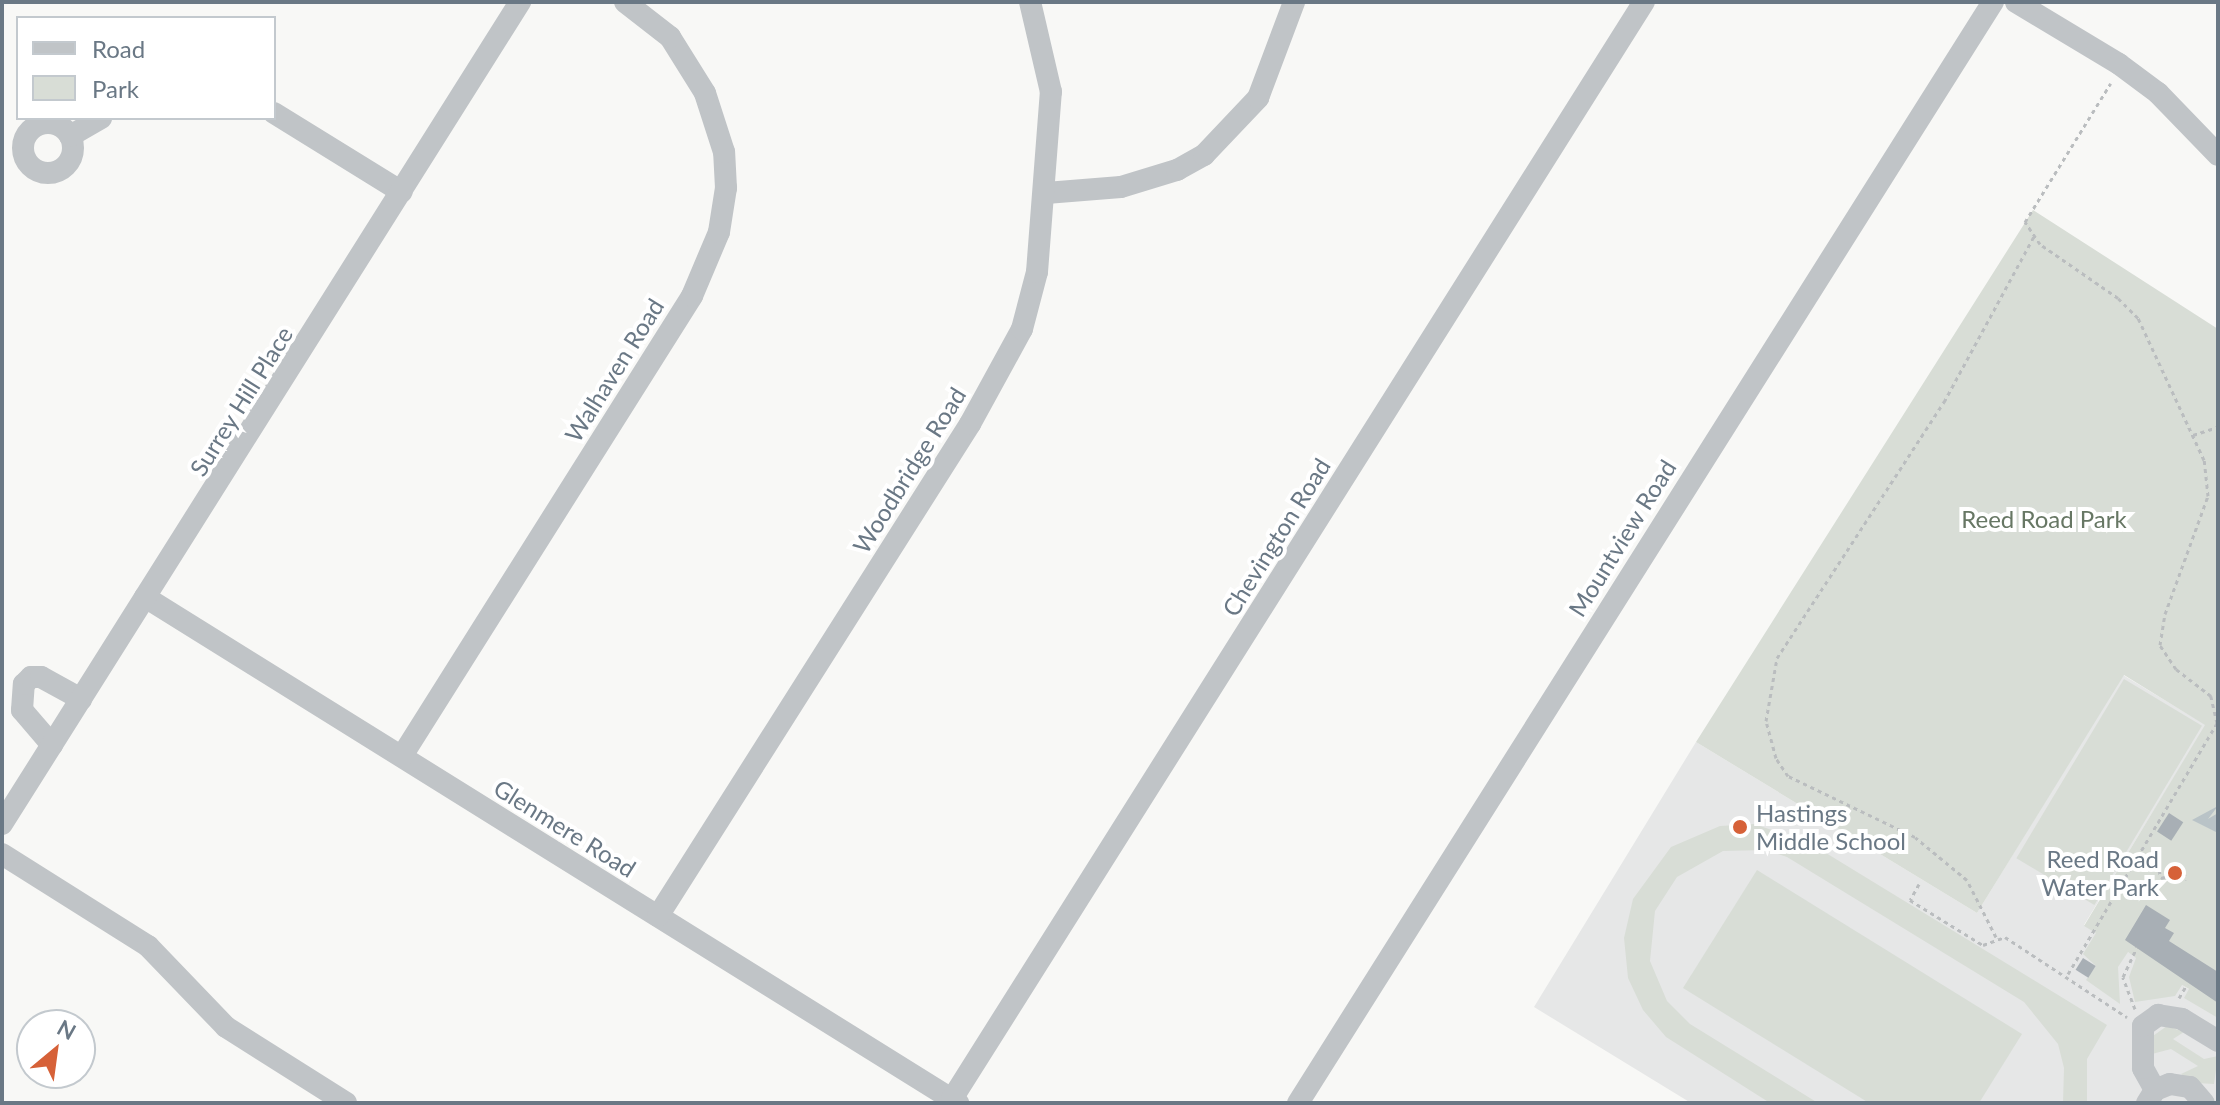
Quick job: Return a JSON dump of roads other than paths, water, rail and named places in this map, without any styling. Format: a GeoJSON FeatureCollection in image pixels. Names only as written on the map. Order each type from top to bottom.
{"type":"FeatureCollection","features":[{"type":"Feature","properties":{"kind":"street","name":"Surrey Hill Place"},"geometry":{"type":"LineString","coordinates":[[2,824],[520,2]]}},
{"type":"Feature","properties":{"kind":"street","name":"Walhaven Road"},"geometry":{"type":"LineString","coordinates":[[402,756],[692,296],[719,232],[724,164],[711,106],[670,37],[625,2]]}},
{"type":"Feature","properties":{"kind":"street","name":"Woodbridge Road"},"geometry":{"type":"LineString","coordinates":[[658,916],[998,378],[1022,329],[1033,286],[1046,193],[1051,92],[1030,2]]}},
{"type":"Feature","properties":{"kind":"street"},"geometry":{"type":"LineString","coordinates":[[1046,193],[1121,187],[1177,170],[1204,155],[1258,98],[1294,2]]}},
{"type":"Feature","properties":{"kind":"street","name":"Chevington Road"},"geometry":{"type":"LineString","coordinates":[[955,1101],[1644,2]]}},
{"type":"Feature","properties":{"kind":"street","name":"Mountview Road"},"geometry":{"type":"LineString","coordinates":[[1298,1103],[1993,2]]}},
{"type":"Feature","properties":{"kind":"street"},"geometry":{"type":"LineString","coordinates":[[2016,2],[2139,79],[2218,155]]}},
{"type":"Feature","properties":{"kind":"street"},"geometry":{"type":"LineString","coordinates":[[276,114],[402,192]]}},
{"type":"Feature","properties":{"kind":"street"},"geometry":{"type":"LineString","coordinates":[[70,136],[98,120]]}},
{"type":"Feature","properties":{"kind":"street","name":"Glenmere Road"},"geometry":{"type":"LineString","coordinates":[[145,597],[955,1101]]}},
{"type":"Feature","properties":{"kind":"street"},"geometry":{"type":"LineString","coordinates":[[52,745],[22,710],[24,684],[31,677],[41,677],[81,699]]}},
{"type":"Feature","properties":{"kind":"street"},"geometry":{"type":"LineString","coordinates":[[2,854],[148,946],[226,1027],[346,1103]]}},
{"type":"Feature","properties":{"kind":"street"},"geometry":{"type":"LineString","coordinates":[[2204,1103],[2190,1087],[2170,1084],[2151,1096],[2143,1068],[2143,1026],[2158,1015],[2182,1019],[2218,1041]]}},
{"type":"Feature","properties":{"kind":"place","name":"Hastings Middle School"},"geometry":{"type":"Point","coordinates":[1740,827]}},
{"type":"Feature","properties":{"kind":"place","name":"Reed Road Water Park"},"geometry":{"type":"Point","coordinates":[2175,873]}},
{"type":"Feature","properties":{"kind":"park label","name":"Reed Road Park"},"geometry":{"type":"Point","coordinates":[2044,519]}}]}
